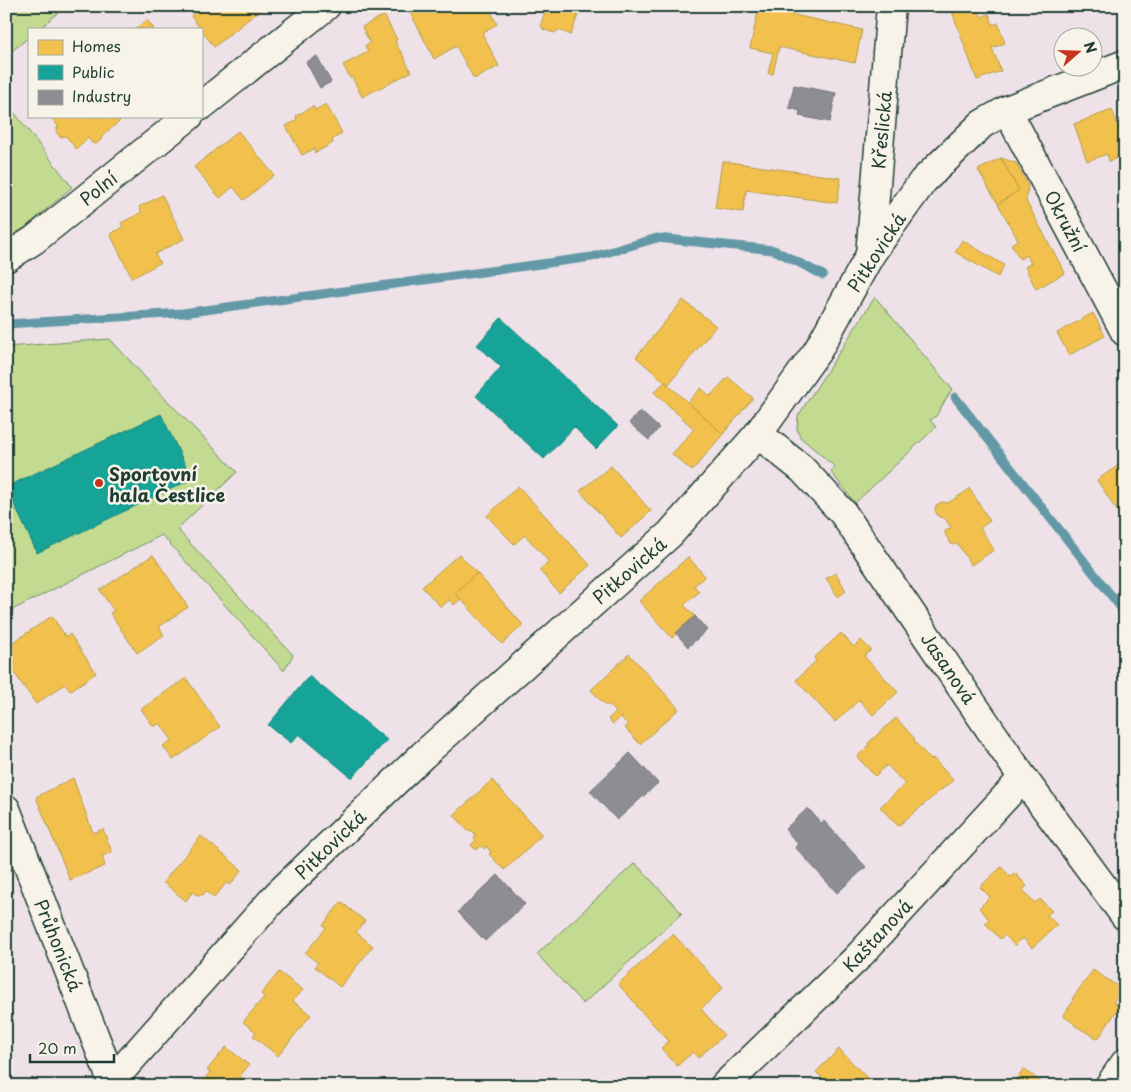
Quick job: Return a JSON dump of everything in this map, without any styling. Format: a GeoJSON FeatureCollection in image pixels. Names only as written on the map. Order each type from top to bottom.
{"type":"FeatureCollection","features":[{"type":"Feature","properties":{"kind":"street"},"geometry":{"type":"LineString","coordinates":[[202,105],[326,6]]}},
{"type":"Feature","properties":{"kind":"street","name":"Křeslická"},"geometry":{"type":"LineString","coordinates":[[870,255],[891,6]]}},
{"type":"Feature","properties":{"kind":"street","name":"Pitkovická"},"geometry":{"type":"LineString","coordinates":[[112,1083],[277,895],[423,755],[670,534],[758,434],[818,350],[870,255],[924,181],[982,124],[1007,110],[1125,64]]}},
{"type":"Feature","properties":{"kind":"street","name":"Okružní"},"geometry":{"type":"LineString","coordinates":[[1007,110],[1125,332]]}},
{"type":"Feature","properties":{"kind":"street","name":"Polní"},"geometry":{"type":"LineString","coordinates":[[6,258],[34,240],[186,118]]}},
{"type":"Feature","properties":{"kind":"street","name":"Jasanová"},"geometry":{"type":"LineString","coordinates":[[758,434],[802,469],[843,513],[1023,778],[1125,916]]}},
{"type":"Feature","properties":{"kind":"street","name":"Kaštanová"},"geometry":{"type":"LineString","coordinates":[[724,1086],[857,958],[1023,778]]}},
{"type":"Feature","properties":{"kind":"street","name":"Průhonická"},"geometry":{"type":"LineString","coordinates":[[6,808],[112,1083]]}},
{"type":"Feature","properties":{"kind":"street"},"geometry":{"type":"LineString","coordinates":[[1109,1086],[1125,1063]]}},
{"type":"Feature","properties":{"kind":"green space"},"geometry":{"type":"Polygon","coordinates":[[[6,6],[66,6],[40,28],[28,28],[28,38],[6,56],[6,6]]]}},
{"type":"Feature","properties":{"kind":"green space"},"geometry":{"type":"Polygon","coordinates":[[[6,102],[72,187],[26,227],[6,239],[6,102]]]}},
{"type":"Feature","properties":{"kind":"green space"},"geometry":{"type":"Polygon","coordinates":[[[875,297],[952,389],[936,416],[930,420],[936,427],[855,503],[831,472],[835,467],[800,437],[797,429],[798,416],[875,297]]]}},
{"type":"Feature","properties":{"kind":"green space"},"geometry":{"type":"Polygon","coordinates":[[[110,339],[237,472],[177,529],[293,655],[284,671],[162,535],[6,613],[6,347],[110,339]]]}},
{"type":"Feature","properties":{"kind":"green space"},"geometry":{"type":"Polygon","coordinates":[[[635,863],[682,913],[583,1004],[537,954],[635,863]]]}},
{"type":"Feature","properties":{"kind":"building: Homes"},"geometry":{"type":"Polygon","coordinates":[[[204,6],[257,6],[260,10],[214,47],[202,31],[202,28],[200,28],[191,16],[204,6]]]}},
{"type":"Feature","properties":{"kind":"building: Homes"},"geometry":{"type":"Polygon","coordinates":[[[407,6],[488,6],[497,24],[482,33],[499,66],[474,79],[456,46],[434,59],[407,6]]]}},
{"type":"Feature","properties":{"kind":"building: Homes"},"geometry":{"type":"Polygon","coordinates":[[[549,6],[581,6],[571,35],[559,30],[554,33],[543,29],[541,24],[544,14],[549,11],[549,6]]]}},
{"type":"Feature","properties":{"kind":"building: Homes"},"geometry":{"type":"Polygon","coordinates":[[[950,6],[977,6],[981,17],[989,14],[993,25],[998,23],[1005,43],[992,48],[1001,71],[977,80],[950,6]]]}},
{"type":"Feature","properties":{"kind":"building: Homes"},"geometry":{"type":"Polygon","coordinates":[[[759,7],[862,30],[855,63],[779,47],[773,74],[768,73],[773,53],[750,48],[759,7]]]}},
{"type":"Feature","properties":{"kind":"building: Homes"},"geometry":{"type":"Polygon","coordinates":[[[384,15],[411,72],[362,97],[352,77],[350,78],[343,65],[368,52],[365,46],[370,43],[362,27],[384,15]]]}},
{"type":"Feature","properties":{"kind":"building: Homes"},"geometry":{"type":"Polygon","coordinates":[[[147,20],[153,28],[136,28],[147,20]]]}},
{"type":"Feature","properties":{"kind":"building: Homes"},"geometry":{"type":"Polygon","coordinates":[[[326,104],[342,133],[332,140],[333,143],[315,153],[314,149],[302,155],[286,126],[297,120],[296,116],[313,106],[315,110],[326,104]]]}},
{"type":"Feature","properties":{"kind":"building: Homes"},"geometry":{"type":"Polygon","coordinates":[[[1112,110],[1125,144],[1125,155],[1109,161],[1107,154],[1087,161],[1074,124],[1112,110]]]}},
{"type":"Feature","properties":{"kind":"building: Homes"},"geometry":{"type":"Polygon","coordinates":[[[52,118],[118,118],[120,121],[102,136],[101,140],[96,144],[92,143],[88,138],[76,149],[66,136],[60,137],[56,132],[58,126],[52,118]]]}},
{"type":"Feature","properties":{"kind":"building: Homes"},"geometry":{"type":"Polygon","coordinates":[[[238,131],[274,175],[244,200],[233,187],[220,198],[194,167],[238,131]]]}},
{"type":"Feature","properties":{"kind":"building: Homes"},"geometry":{"type":"Polygon","coordinates":[[[1001,158],[1019,190],[998,204],[978,170],[1001,158]]]}},
{"type":"Feature","properties":{"kind":"building: Homes"},"geometry":{"type":"Polygon","coordinates":[[[1001,158],[1016,163],[1028,185],[1026,201],[1065,273],[1036,289],[1025,267],[1031,263],[1026,255],[1020,259],[1011,244],[1018,240],[998,204],[1019,190],[1001,158]]]}},
{"type":"Feature","properties":{"kind":"building: Homes"},"geometry":{"type":"Polygon","coordinates":[[[722,161],[841,178],[837,203],[746,190],[743,212],[715,208],[722,161]]]}},
{"type":"Feature","properties":{"kind":"building: Homes"},"geometry":{"type":"Polygon","coordinates":[[[162,195],[184,239],[155,254],[160,263],[132,278],[110,234],[123,227],[121,223],[142,212],[139,207],[162,195]]]}},
{"type":"Feature","properties":{"kind":"building: Homes"},"geometry":{"type":"Polygon","coordinates":[[[962,240],[1004,265],[998,277],[955,252],[962,240]]]}},
{"type":"Feature","properties":{"kind":"building: Homes"},"geometry":{"type":"Polygon","coordinates":[[[683,300],[716,326],[668,385],[636,357],[683,300]]]}},
{"type":"Feature","properties":{"kind":"building: Homes"},"geometry":{"type":"Polygon","coordinates":[[[1093,313],[1105,336],[1069,355],[1057,333],[1093,313]]]}},
{"type":"Feature","properties":{"kind":"building: Homes"},"geometry":{"type":"Polygon","coordinates":[[[728,377],[753,398],[723,434],[687,403],[701,388],[710,396],[728,377]]]}},
{"type":"Feature","properties":{"kind":"building: Homes"},"geometry":{"type":"Polygon","coordinates":[[[665,382],[723,434],[692,471],[672,454],[694,429],[654,392],[665,382]]]}},
{"type":"Feature","properties":{"kind":"building: Homes"},"geometry":{"type":"Polygon","coordinates":[[[1125,461],[1125,523],[1097,480],[1125,461]]]}},
{"type":"Feature","properties":{"kind":"building: Homes"},"geometry":{"type":"Polygon","coordinates":[[[611,466],[651,511],[621,538],[580,491],[611,466]]]}},
{"type":"Feature","properties":{"kind":"building: Homes"},"geometry":{"type":"Polygon","coordinates":[[[518,486],[590,565],[559,593],[539,570],[549,562],[525,535],[514,544],[487,516],[518,486]]]}},
{"type":"Feature","properties":{"kind":"building: Homes"},"geometry":{"type":"Polygon","coordinates":[[[969,488],[990,521],[980,528],[994,550],[971,565],[957,543],[951,544],[945,531],[951,528],[945,518],[939,517],[935,511],[936,505],[942,502],[948,503],[969,488]]]}},
{"type":"Feature","properties":{"kind":"building: Homes"},"geometry":{"type":"Polygon","coordinates":[[[459,554],[477,573],[455,593],[461,599],[454,605],[449,600],[441,607],[422,587],[459,554]]]}},
{"type":"Feature","properties":{"kind":"building: Homes"},"geometry":{"type":"Polygon","coordinates":[[[153,555],[188,607],[159,627],[164,635],[137,653],[110,613],[114,611],[100,590],[153,555]]]}},
{"type":"Feature","properties":{"kind":"building: Homes"},"geometry":{"type":"Polygon","coordinates":[[[688,557],[705,576],[694,586],[699,592],[684,605],[695,616],[672,638],[639,601],[688,557]]]}},
{"type":"Feature","properties":{"kind":"building: Homes"},"geometry":{"type":"Polygon","coordinates":[[[477,573],[523,625],[502,644],[455,593],[477,573]]]}},
{"type":"Feature","properties":{"kind":"building: Homes"},"geometry":{"type":"Polygon","coordinates":[[[836,573],[846,591],[838,597],[826,578],[836,573]]]}},
{"type":"Feature","properties":{"kind":"building: Homes"},"geometry":{"type":"Polygon","coordinates":[[[52,616],[66,637],[70,634],[96,673],[70,691],[65,684],[36,704],[6,661],[6,647],[52,616]]]}},
{"type":"Feature","properties":{"kind":"building: Homes"},"geometry":{"type":"Polygon","coordinates":[[[841,633],[854,647],[861,640],[871,650],[864,656],[898,692],[873,715],[859,700],[835,722],[796,680],[816,661],[814,658],[841,633]]]}},
{"type":"Feature","properties":{"kind":"building: Homes"},"geometry":{"type":"Polygon","coordinates":[[[629,654],[679,709],[640,744],[625,728],[628,725],[621,717],[613,724],[608,719],[616,712],[608,704],[606,706],[591,690],[629,654]]]}},
{"type":"Feature","properties":{"kind":"building: Homes"},"geometry":{"type":"Polygon","coordinates":[[[186,678],[220,727],[173,760],[163,746],[172,740],[160,723],[154,727],[141,709],[186,678]]]}},
{"type":"Feature","properties":{"kind":"building: Homes"},"geometry":{"type":"Polygon","coordinates":[[[896,718],[931,760],[933,758],[953,780],[898,826],[880,807],[905,784],[887,765],[875,776],[857,757],[869,745],[868,743],[896,718]]]}},
{"type":"Feature","properties":{"kind":"building: Homes"},"geometry":{"type":"Polygon","coordinates":[[[73,778],[93,833],[103,829],[112,852],[102,856],[105,866],[70,880],[36,797],[73,778]]]}},
{"type":"Feature","properties":{"kind":"building: Homes"},"geometry":{"type":"Polygon","coordinates":[[[492,780],[542,835],[504,870],[489,854],[491,852],[486,846],[484,849],[481,846],[476,850],[471,845],[476,840],[474,838],[476,835],[471,830],[469,832],[454,815],[492,780]]]}},
{"type":"Feature","properties":{"kind":"building: Homes"},"geometry":{"type":"Polygon","coordinates":[[[201,836],[242,870],[230,885],[227,882],[214,898],[206,891],[203,895],[197,895],[192,892],[186,901],[163,882],[201,836]]]}},
{"type":"Feature","properties":{"kind":"building: Homes"},"geometry":{"type":"Polygon","coordinates":[[[1001,867],[1011,877],[1015,873],[1027,886],[1023,890],[1035,903],[1040,899],[1052,911],[1047,915],[1057,925],[1032,948],[1023,938],[1015,946],[1005,935],[1000,939],[985,923],[989,919],[979,908],[990,897],[980,887],[1001,867]]]}},
{"type":"Feature","properties":{"kind":"building: Homes"},"geometry":{"type":"Polygon","coordinates":[[[341,902],[365,921],[356,932],[373,946],[340,987],[315,967],[318,963],[305,953],[326,928],[323,925],[341,902]]]}},
{"type":"Feature","properties":{"kind":"building: Homes"},"geometry":{"type":"Polygon","coordinates":[[[673,934],[723,988],[701,1009],[724,1035],[698,1058],[693,1052],[677,1066],[661,1048],[669,1041],[618,984],[673,934]]]}},
{"type":"Feature","properties":{"kind":"building: Homes"},"geometry":{"type":"Polygon","coordinates":[[[1093,970],[1122,989],[1113,1002],[1120,1006],[1098,1039],[1063,1016],[1074,1000],[1072,999],[1093,970]]]}},
{"type":"Feature","properties":{"kind":"building: Homes"},"geometry":{"type":"Polygon","coordinates":[[[279,972],[303,990],[293,1001],[311,1015],[278,1056],[253,1036],[256,1032],[243,1022],[264,997],[261,994],[279,972]]]}},
{"type":"Feature","properties":{"kind":"building: Homes"},"geometry":{"type":"Polygon","coordinates":[[[226,1047],[249,1065],[240,1076],[252,1086],[199,1086],[210,1072],[207,1070],[226,1047]]]}},
{"type":"Feature","properties":{"kind":"building: Homes"},"geometry":{"type":"Polygon","coordinates":[[[839,1049],[875,1086],[830,1086],[816,1072],[839,1049]]]}},
{"type":"Feature","properties":{"kind":"building: Homes"},"geometry":{"type":"Polygon","coordinates":[[[1024,1069],[1046,1086],[1012,1086],[1024,1069]]]}},
{"type":"Feature","properties":{"kind":"building: Public"},"geometry":{"type":"Polygon","coordinates":[[[501,318],[618,426],[596,449],[574,427],[544,459],[476,396],[501,367],[477,345],[501,318]]]}},
{"type":"Feature","properties":{"kind":"building: Public","name":"Sportovní hala Čestlice"},"geometry":{"type":"Polygon","coordinates":[[[161,414],[192,479],[37,553],[6,487],[161,414]]]}},
{"type":"Feature","properties":{"kind":"building: Public"},"geometry":{"type":"Polygon","coordinates":[[[309,676],[387,740],[352,778],[299,734],[291,743],[268,725],[309,676]]]}},
{"type":"Feature","properties":{"kind":"building: Industry"},"geometry":{"type":"Polygon","coordinates":[[[317,56],[331,82],[320,88],[306,62],[317,56]]]}},
{"type":"Feature","properties":{"kind":"building: Industry"},"geometry":{"type":"Polygon","coordinates":[[[794,85],[836,93],[830,122],[799,116],[800,111],[789,108],[794,85]]]}},
{"type":"Feature","properties":{"kind":"building: Industry"},"geometry":{"type":"Polygon","coordinates":[[[640,411],[659,428],[649,440],[629,423],[640,411]]]}},
{"type":"Feature","properties":{"kind":"building: Industry"},"geometry":{"type":"Polygon","coordinates":[[[695,616],[707,630],[688,647],[676,633],[695,616]]]}},
{"type":"Feature","properties":{"kind":"building: Industry"},"geometry":{"type":"Polygon","coordinates":[[[630,753],[658,783],[617,820],[590,791],[630,753]]]}},
{"type":"Feature","properties":{"kind":"building: Industry"},"geometry":{"type":"Polygon","coordinates":[[[808,808],[821,823],[824,821],[866,867],[837,893],[795,847],[798,844],[785,829],[808,808]]]}},
{"type":"Feature","properties":{"kind":"building: Industry"},"geometry":{"type":"Polygon","coordinates":[[[498,875],[525,904],[485,941],[458,912],[498,875]]]}},
{"type":"Feature","properties":{"kind":"waterway"},"geometry":{"type":"LineString","coordinates":[[6,324],[183,313],[592,257],[657,238],[774,250],[823,275]]}},
{"type":"Feature","properties":{"kind":"waterway"},"geometry":{"type":"LineString","coordinates":[[955,397],[1125,613]]}},
{"type":"Feature","properties":{"kind":"place","name":"Sportovní hala Čestlice"},"geometry":{"type":"Point","coordinates":[99,483]}}]}
